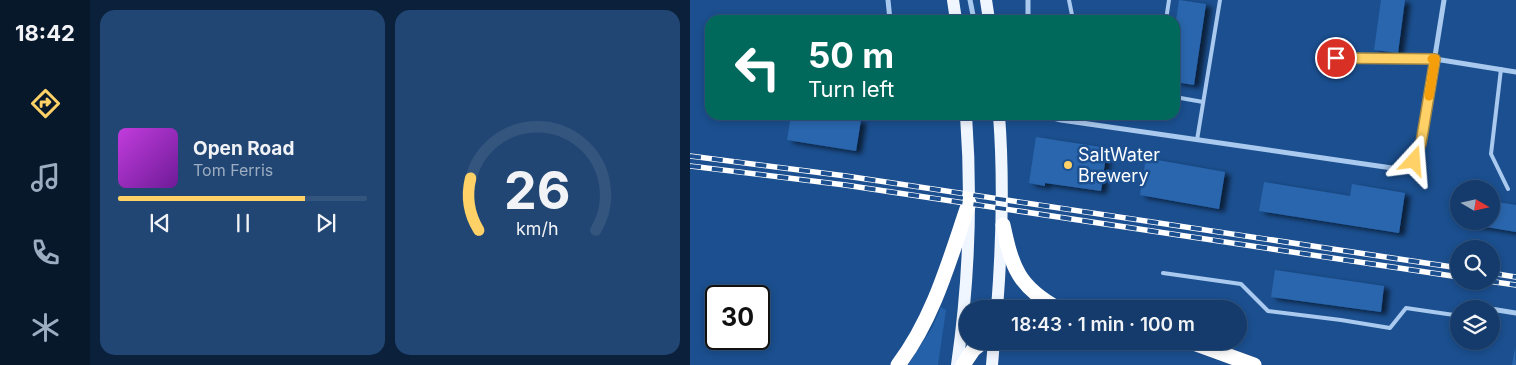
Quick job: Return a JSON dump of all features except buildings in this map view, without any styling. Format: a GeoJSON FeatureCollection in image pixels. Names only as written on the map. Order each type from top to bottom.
{"type":"FeatureCollection","features":[{"type":"Feature","properties":{"kind":"highway"},"geometry":{"type":"LineString","coordinates":[[898,365],[914,342],[930,312],[969,204]]}},
{"type":"Feature","properties":{"kind":"highway"},"geometry":{"type":"LineString","coordinates":[[1002,225],[1011,260],[1034,293],[1045,300]]}},
{"type":"Feature","properties":{"kind":"highway"},"geometry":{"type":"LineString","coordinates":[[963,365],[973,350]]}},
{"type":"Feature","properties":{"kind":"highway"},"geometry":{"type":"LineString","coordinates":[[1213,350],[1254,365]]}},
{"type":"Feature","properties":{"kind":"main road"},"geometry":{"type":"LineString","coordinates":[[953,0],[955,15]]}},
{"type":"Feature","properties":{"kind":"main road"},"geometry":{"type":"LineString","coordinates":[[986,0],[988,15]]}},
{"type":"Feature","properties":{"kind":"main road"},"geometry":{"type":"LineString","coordinates":[[957,365],[967,283],[969,204],[966,120]]}},
{"type":"Feature","properties":{"kind":"main road"},"geometry":{"type":"LineString","coordinates":[[998,300],[1002,225],[1002,159],[999,120]]}},
{"type":"Feature","properties":{"kind":"main road"},"geometry":{"type":"LineString","coordinates":[[992,365],[993,350]]}},
{"type":"Feature","properties":{"kind":"street"},"geometry":{"type":"LineString","coordinates":[[888,0],[890,15]]}},
{"type":"Feature","properties":{"kind":"street"},"geometry":{"type":"LineString","coordinates":[[970,0],[973,15]]}},
{"type":"Feature","properties":{"kind":"street"},"geometry":{"type":"LineString","coordinates":[[1028,0],[1028,15]]}},
{"type":"Feature","properties":{"kind":"street"},"geometry":{"type":"LineString","coordinates":[[1061,120],[1392,168],[1404,167],[1414,161],[1419,150],[1444,0]]}},
{"type":"Feature","properties":{"kind":"street"},"geometry":{"type":"LineString","coordinates":[[1435,59],[1516,72]]}},
{"type":"Feature","properties":{"kind":"street"},"geometry":{"type":"LineString","coordinates":[[994,120],[1002,159]]}},
{"type":"Feature","properties":{"kind":"street"},"geometry":{"type":"LineString","coordinates":[[1500,311],[1516,313]]}},
{"type":"Feature","properties":{"kind":"lane"},"geometry":{"type":"LineString","coordinates":[[1069,0],[1072,15]]}},
{"type":"Feature","properties":{"kind":"lane"},"geometry":{"type":"LineString","coordinates":[[1167,15],[1169,0]]}},
{"type":"Feature","properties":{"kind":"lane"},"geometry":{"type":"LineString","coordinates":[[1197,140],[1220,0]]}},
{"type":"Feature","properties":{"kind":"lane"},"geometry":{"type":"LineString","coordinates":[[1336,58],[1435,59]]}},
{"type":"Feature","properties":{"kind":"lane"},"geometry":{"type":"LineString","coordinates":[[1501,69],[1491,154],[1508,188]]}},
{"type":"Feature","properties":{"kind":"lane"},"geometry":{"type":"LineString","coordinates":[[1180,98],[1203,102]]}},
{"type":"Feature","properties":{"kind":"lane"},"geometry":{"type":"LineString","coordinates":[[1163,273],[1241,284],[1268,311],[1390,328],[1406,308],[1450,314]]}},
{"type":"Feature","properties":{"kind":"shaded area"},"geometry":{"type":"Polygon","coordinates":[[[941,307],[946,310],[938,365],[908,365],[932,328],[941,307]]]}},
{"type":"Feature","properties":{"kind":"railway"},"geometry":{"type":"LineString","coordinates":[[690,156],[846,176],[1450,267]]}},
{"type":"Feature","properties":{"kind":"railway"},"geometry":{"type":"LineString","coordinates":[[690,166],[845,185],[1450,276]]}},
{"type":"Feature","properties":{"kind":"railway"},"geometry":{"type":"LineString","coordinates":[[1500,274],[1516,277]]}},
{"type":"Feature","properties":{"kind":"railway"},"geometry":{"type":"LineString","coordinates":[[1500,283],[1516,285]]}},
{"type":"Feature","properties":{"kind":"slow traffic"},"geometry":{"type":"LineString","coordinates":[[1429,96],[1435,59],[1432,59]]}},
{"type":"Feature","properties":{"kind":"place","name":"SaltWater Brewery"},"geometry":{"type":"Point","coordinates":[1068,165]}},
{"type":"Feature","properties":{"kind":"route"},"geometry":{"type":"LineString","coordinates":[[1336,58],[1435,59],[1421,143],[1414,161]]}}]}
